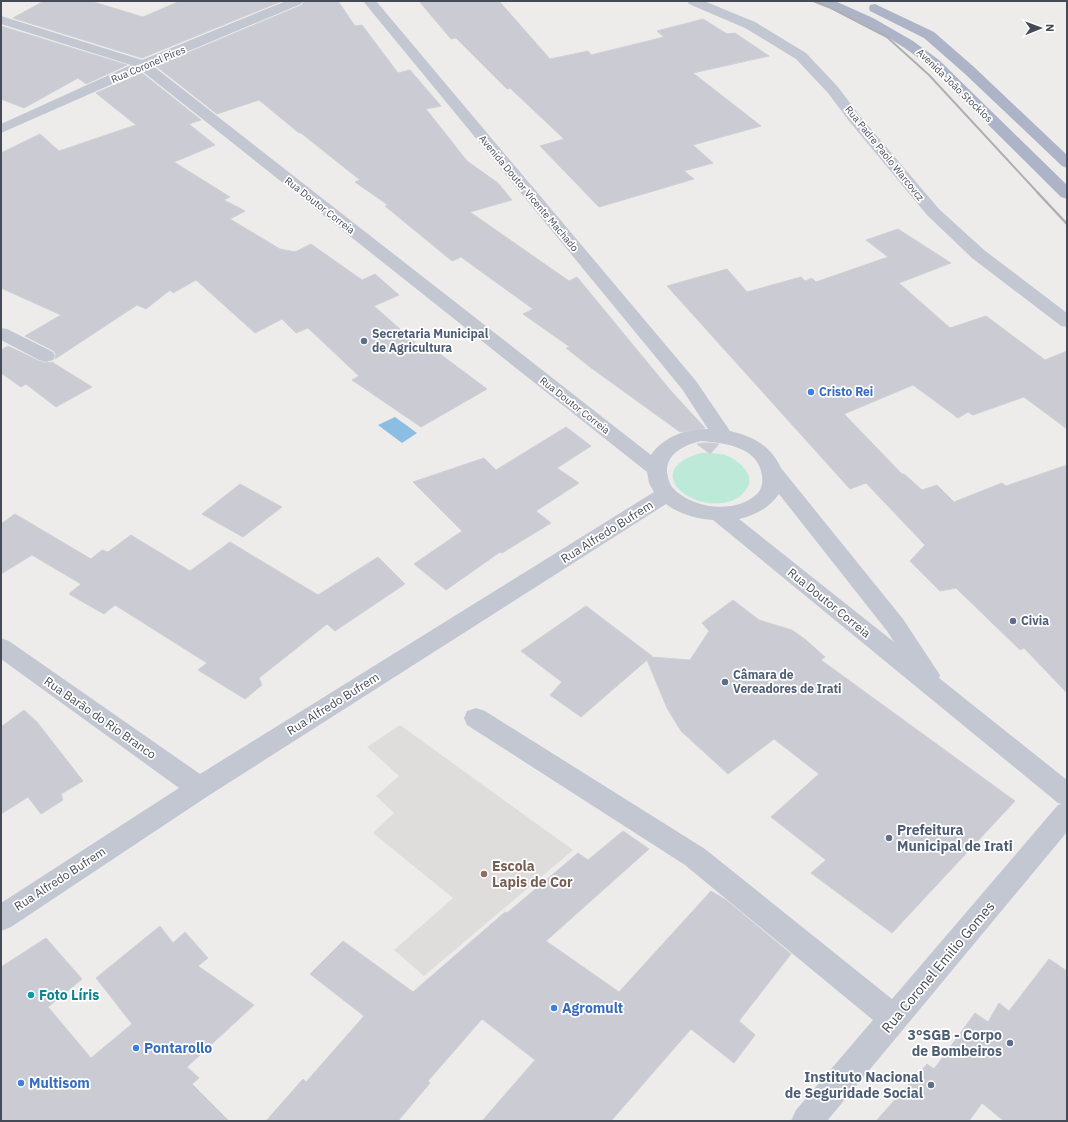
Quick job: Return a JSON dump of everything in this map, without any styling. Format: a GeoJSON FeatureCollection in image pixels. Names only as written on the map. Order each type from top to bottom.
{"type":"FeatureCollection","features":[{"type":"Feature","properties":{"kind":"main road","name":"Avenida João Stocklos"},"geometry":{"type":"LineString","coordinates":[[824,1],[868,19],[914,47],[934,63],[1067,194]]}},
{"type":"Feature","properties":{"kind":"main road","name":"Avenida João Stocklos"},"geometry":{"type":"LineString","coordinates":[[865,3],[929,35],[969,70],[1067,163]]}},
{"type":"Feature","properties":{"kind":"street","name":"Rua Coronel Pires"},"geometry":{"type":"LineString","coordinates":[[1,129],[143,65],[297,1]]}},
{"type":"Feature","properties":{"kind":"street","name":"Avenida Doutor Vicente Machado"},"geometry":{"type":"LineString","coordinates":[[369,1],[690,385]]}},
{"type":"Feature","properties":{"kind":"street","name":"Rua Padre Paolo Warcovcz"},"geometry":{"type":"LineString","coordinates":[[693,1],[750,25],[801,56],[834,90],[854,118],[933,212],[978,254],[1022,290],[1067,322]]}},
{"type":"Feature","properties":{"kind":"street","name":"Rua Doutor Correia"},"geometry":{"type":"LineString","coordinates":[[1,20],[143,65],[656,469]]}},
{"type":"Feature","properties":{"kind":"street"},"geometry":{"type":"LineString","coordinates":[[1,333],[46,356]]}},
{"type":"Feature","properties":{"kind":"street"},"geometry":{"type":"LineString","coordinates":[[690,385],[693,405],[702,435]]}},
{"type":"Feature","properties":{"kind":"street"},"geometry":{"type":"LineString","coordinates":[[690,385],[723,436]]}},
{"type":"Feature","properties":{"kind":"street"},"geometry":{"type":"LineString","coordinates":[[702,435],[723,436],[742,441],[757,450],[768,461],[774,473],[773,486],[766,497],[754,506],[737,512],[718,513],[699,511],[681,504],[667,494],[658,482],[656,469],[660,456],[670,446],[685,438],[702,435]]}},
{"type":"Feature","properties":{"kind":"street","name":"Rua Doutor Correia"},"geometry":{"type":"LineString","coordinates":[[615,436],[670,446]]}},
{"type":"Feature","properties":{"kind":"street","name":"Rua Doutor Correia"},"geometry":{"type":"LineString","coordinates":[[774,473],[895,625],[940,693]]}},
{"type":"Feature","properties":{"kind":"street","name":"Rua Alfredo Bufrem"},"geometry":{"type":"LineString","coordinates":[[1,918],[199,788],[667,494]]}},
{"type":"Feature","properties":{"kind":"street","name":"Rua Doutor Correia"},"geometry":{"type":"LineString","coordinates":[[718,513],[1067,795]]}},
{"type":"Feature","properties":{"kind":"street","name":"Rua Barão do Rio Branco"},"geometry":{"type":"LineString","coordinates":[[1,647],[199,788]]}},
{"type":"Feature","properties":{"kind":"street"},"geometry":{"type":"LineString","coordinates":[[476,718],[695,857],[894,1019]]}},
{"type":"Feature","properties":{"kind":"street","name":"Rua Coronel Emilio Gomes"},"geometry":{"type":"LineString","coordinates":[[807,1121],[1067,813]]}},
{"type":"Feature","properties":{"kind":"shaded area","name":"Escola Lapis de Cor"},"geometry":{"type":"Polygon","coordinates":[[[400,725],[573,850],[424,976],[394,950],[453,898],[373,833],[394,813],[376,796],[399,776],[367,747],[400,725]]]}},
{"type":"Feature","properties":{"kind":"green space"},"geometry":{"type":"Polygon","coordinates":[[[701,453],[716,453],[725,455],[741,465],[748,474],[749,480],[745,491],[730,501],[721,503],[701,501],[691,498],[683,493],[673,480],[674,469],[678,464],[689,457],[701,453]]]}},
{"type":"Feature","properties":{"kind":"water"},"geometry":{"type":"Polygon","coordinates":[[[395,417],[417,433],[402,443],[378,425],[395,417]]]}},
{"type":"Feature","properties":{"kind":"building"},"geometry":{"type":"Polygon","coordinates":[[[44,1],[90,1],[143,17],[180,1],[282,1],[142,58],[13,18],[44,1]]]}},
{"type":"Feature","properties":{"kind":"building"},"geometry":{"type":"Polygon","coordinates":[[[304,1],[338,1],[355,26],[362,25],[398,73],[410,70],[441,106],[426,109],[467,161],[498,183],[512,200],[470,212],[569,281],[577,277],[671,391],[705,428],[680,432],[590,367],[566,348],[570,347],[523,314],[533,309],[461,257],[452,261],[385,206],[388,205],[355,182],[360,180],[259,100],[217,114],[156,66],[302,5],[304,1]]]}},
{"type":"Feature","properties":{"kind":"building"},"geometry":{"type":"Polygon","coordinates":[[[419,1],[499,1],[550,59],[588,51],[591,55],[664,37],[657,31],[703,19],[727,34],[735,33],[769,56],[693,73],[761,126],[693,145],[713,163],[684,171],[694,179],[599,207],[540,146],[564,139],[510,88],[507,89],[456,38],[451,39],[419,1]]]}},
{"type":"Feature","properties":{"kind":"building"},"geometry":{"type":"Polygon","coordinates":[[[1,26],[127,65],[86,84],[78,78],[24,108],[1,99],[1,26]]]}},
{"type":"Feature","properties":{"kind":"building"},"geometry":{"type":"Polygon","coordinates":[[[142,73],[201,120],[189,124],[215,145],[174,162],[230,197],[224,200],[245,211],[230,219],[280,249],[295,252],[311,244],[362,280],[375,274],[399,295],[374,306],[429,355],[436,351],[487,389],[421,427],[352,380],[359,376],[308,328],[296,333],[282,319],[255,333],[196,280],[173,293],[170,290],[146,309],[137,305],[55,359],[56,355],[54,351],[25,336],[61,315],[1,288],[1,153],[40,134],[59,151],[136,125],[96,93],[142,73]]]}},
{"type":"Feature","properties":{"kind":"building"},"geometry":{"type":"Polygon","coordinates":[[[898,229],[951,263],[899,283],[950,328],[986,316],[1045,360],[1067,351],[1067,429],[1024,397],[973,415],[968,412],[958,418],[913,385],[844,414],[902,474],[904,474],[922,490],[937,485],[954,502],[1002,483],[1006,486],[1067,465],[1067,693],[1024,648],[1020,650],[956,588],[940,591],[910,561],[925,545],[866,483],[850,489],[667,286],[727,269],[747,292],[801,277],[805,281],[812,278],[816,282],[888,257],[866,240],[898,229]]]}},
{"type":"Feature","properties":{"kind":"building"},"geometry":{"type":"Polygon","coordinates":[[[8,346],[39,361],[46,363],[52,362],[92,387],[56,407],[26,384],[21,387],[1,373],[1,350],[8,346]]]}},
{"type":"Feature","properties":{"kind":"building"},"geometry":{"type":"Polygon","coordinates":[[[566,427],[591,446],[557,468],[579,483],[536,511],[551,523],[502,553],[500,552],[446,590],[414,564],[462,531],[413,482],[484,458],[496,470],[566,427]]]}},
{"type":"Feature","properties":{"kind":"building"},"geometry":{"type":"Polygon","coordinates":[[[697,444],[719,444],[710,454],[697,444]]]}},
{"type":"Feature","properties":{"kind":"building"},"geometry":{"type":"Polygon","coordinates":[[[240,484],[282,507],[243,537],[202,514],[240,484]]]}},
{"type":"Feature","properties":{"kind":"building"},"geometry":{"type":"Polygon","coordinates":[[[15,514],[91,559],[102,550],[108,552],[131,535],[190,571],[230,542],[318,595],[378,557],[405,584],[335,631],[327,624],[259,678],[262,685],[245,699],[198,670],[207,663],[115,605],[104,614],[69,594],[81,584],[32,555],[1,574],[1,524],[15,514]]]}},
{"type":"Feature","properties":{"kind":"building"},"geometry":{"type":"Polygon","coordinates":[[[733,600],[759,620],[792,630],[825,657],[821,660],[1015,801],[892,933],[811,873],[826,860],[771,817],[819,774],[774,739],[728,774],[681,731],[667,708],[647,660],[581,717],[550,695],[562,682],[521,651],[586,606],[652,656],[651,657],[690,660],[709,631],[702,623],[733,600]]]}},
{"type":"Feature","properties":{"kind":"building"},"geometry":{"type":"Polygon","coordinates":[[[24,710],[37,722],[83,781],[61,794],[63,800],[41,814],[28,797],[1,814],[1,727],[24,710]]]}},
{"type":"Feature","properties":{"kind":"building"},"geometry":{"type":"Polygon","coordinates":[[[623,831],[649,849],[546,941],[619,992],[711,891],[726,900],[791,954],[739,1021],[755,1035],[734,1063],[691,1029],[611,1121],[482,1121],[535,1060],[482,1019],[428,1081],[430,1083],[398,1121],[266,1121],[303,1079],[306,1082],[364,1016],[310,974],[343,941],[413,992],[505,912],[507,913],[578,853],[588,860],[623,831]]]}},
{"type":"Feature","properties":{"kind":"building"},"geometry":{"type":"Polygon","coordinates":[[[160,926],[173,943],[185,932],[208,958],[198,966],[254,1005],[187,1067],[199,1078],[192,1084],[229,1121],[1,1121],[1,967],[46,938],[82,979],[48,1007],[91,1058],[132,1024],[96,978],[160,926]]]}},
{"type":"Feature","properties":{"kind":"building","name":"3°SGB - Corpo de Bombeiros"},"geometry":{"type":"Polygon","coordinates":[[[1049,959],[1067,971],[1067,1121],[1004,1121],[982,1103],[969,1121],[876,1121],[927,1064],[934,1069],[975,1013],[988,1022],[999,1003],[1009,1011],[1049,959]]]}},
{"type":"Feature","properties":{"kind":"railway"},"geometry":{"type":"LineString","coordinates":[[813,1],[831,8],[887,37],[929,75],[1039,194]]}},
{"type":"Feature","properties":{"kind":"railway"},"geometry":{"type":"LineString","coordinates":[[1038,193],[1067,224]]}},
{"type":"Feature","properties":{"kind":"place","name":"Secretaria Municipal de Agricultura"},"geometry":{"type":"Point","coordinates":[364,341]}},
{"type":"Feature","properties":{"kind":"place","name":"Cristo Rei"},"geometry":{"type":"Point","coordinates":[811,392]}},
{"type":"Feature","properties":{"kind":"place","name":"Civia"},"geometry":{"type":"Point","coordinates":[1013,621]}},
{"type":"Feature","properties":{"kind":"place","name":"Câmara de Vereadores de Irati"},"geometry":{"type":"Point","coordinates":[725,682]}},
{"type":"Feature","properties":{"kind":"place","name":"Prefeitura Municipal de Irati"},"geometry":{"type":"Point","coordinates":[889,838]}},
{"type":"Feature","properties":{"kind":"place","name":"Escola Lapis de Cor"},"geometry":{"type":"Point","coordinates":[484,874]}},
{"type":"Feature","properties":{"kind":"place","name":"Foto Líris"},"geometry":{"type":"Point","coordinates":[31,995]}},
{"type":"Feature","properties":{"kind":"place","name":"Agromult"},"geometry":{"type":"Point","coordinates":[554,1008]}},
{"type":"Feature","properties":{"kind":"place","name":"3°SGB - Corpo de Bombeiros"},"geometry":{"type":"Point","coordinates":[1010,1043]}},
{"type":"Feature","properties":{"kind":"place","name":"Pontarollo"},"geometry":{"type":"Point","coordinates":[136,1048]}},
{"type":"Feature","properties":{"kind":"place","name":"Multisom"},"geometry":{"type":"Point","coordinates":[21,1083]}},
{"type":"Feature","properties":{"kind":"place","name":"Instituto Nacional de Seguridade Social"},"geometry":{"type":"Point","coordinates":[931,1085]}}]}
